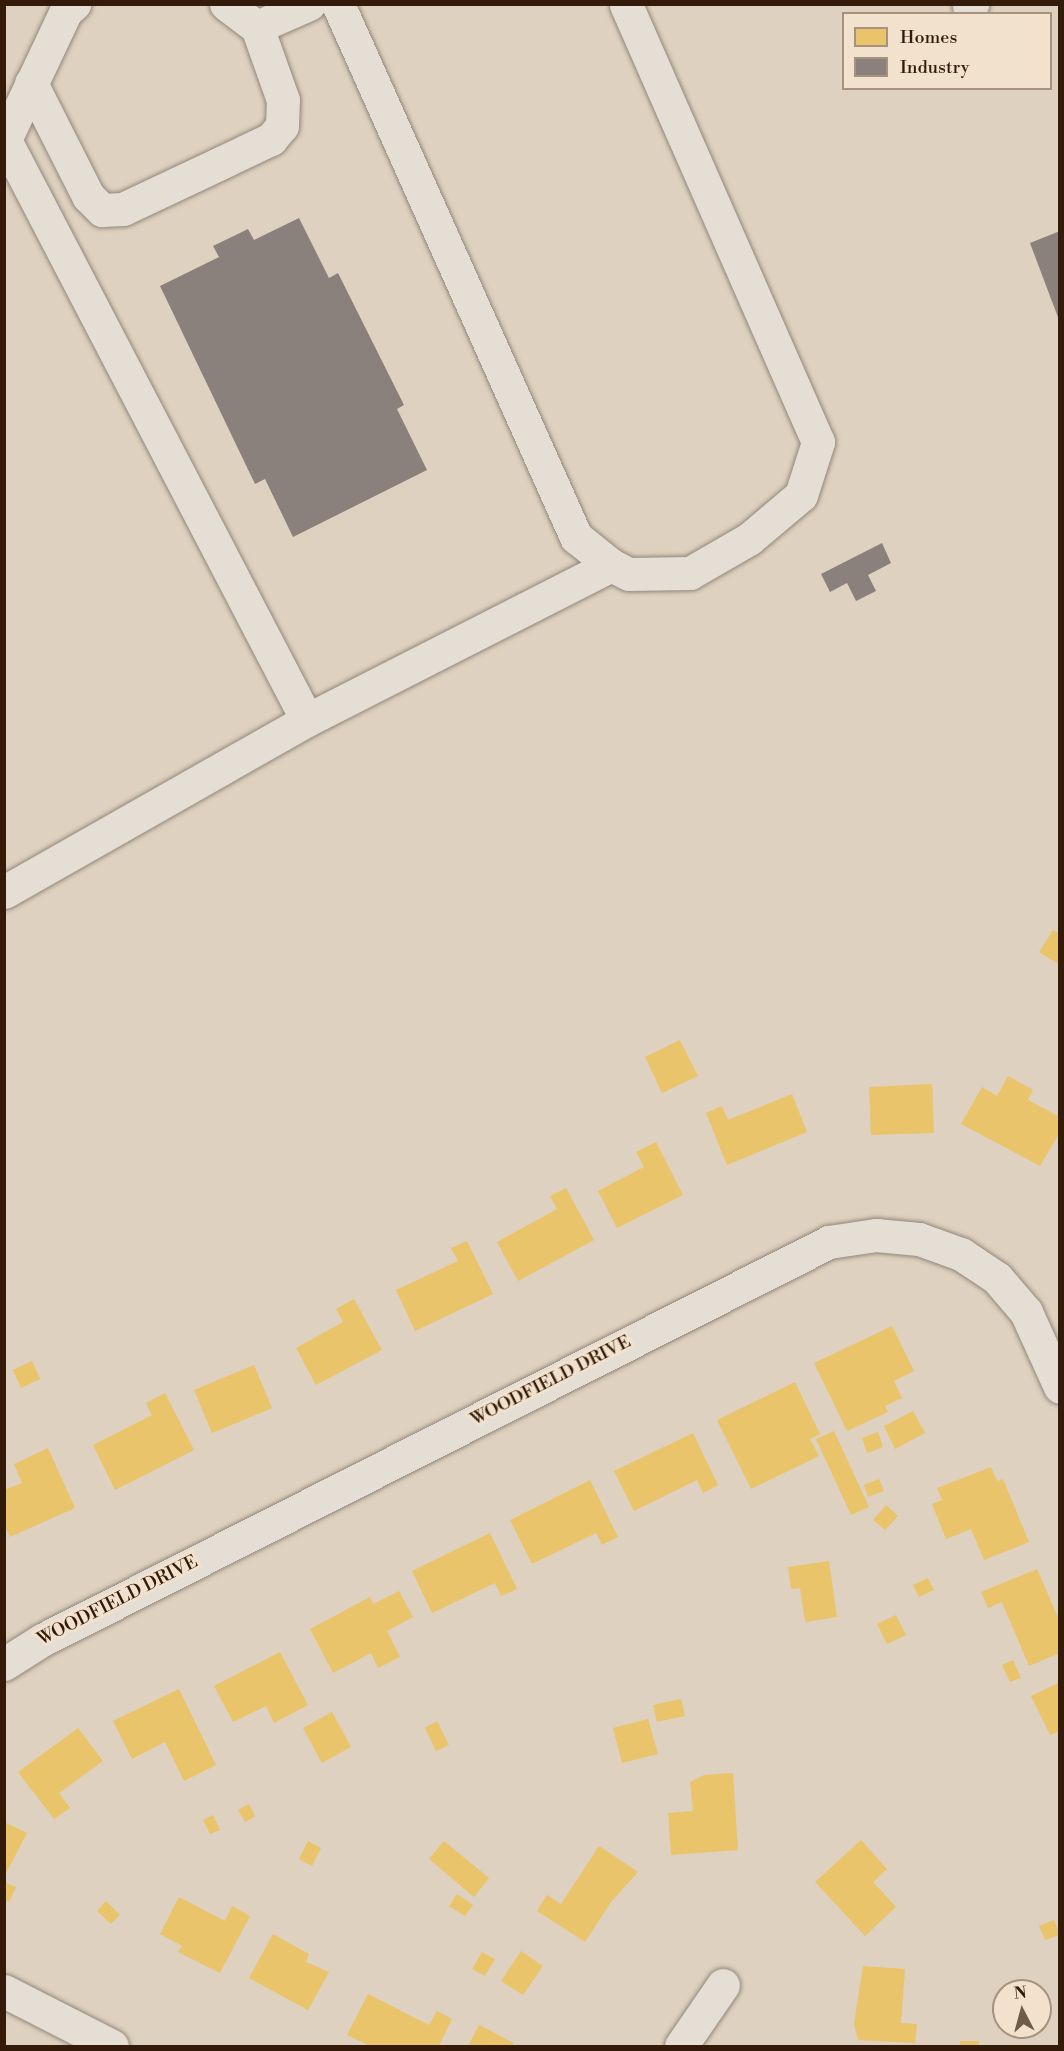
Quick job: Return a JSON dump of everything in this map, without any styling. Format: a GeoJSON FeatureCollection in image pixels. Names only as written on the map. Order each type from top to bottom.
{"type":"FeatureCollection","features":[{"type":"Feature","properties":{"kind":"street"},"geometry":{"type":"LineString","coordinates":[[32,83],[88,196],[102,210],[123,209],[271,139],[282,126],[283,100],[257,27],[226,4]]}},
{"type":"Feature","properties":{"kind":"street"},"geometry":{"type":"LineString","coordinates":[[257,27],[309,4]]}},
{"type":"Feature","properties":{"kind":"street"},"geometry":{"type":"LineString","coordinates":[[338,4],[576,537],[611,565],[629,574],[690,573],[749,539],[801,495],[818,442],[626,4]]}},
{"type":"Feature","properties":{"kind":"street"},"geometry":{"type":"LineString","coordinates":[[68,7],[5,141],[307,720]]}},
{"type":"Feature","properties":{"kind":"street"},"geometry":{"type":"LineString","coordinates":[[4,892],[307,720],[611,565]]}},
{"type":"Feature","properties":{"kind":"street","name":"WOODFIELD DRIVE"},"geometry":{"type":"LineString","coordinates":[[4,1664],[42,1640],[829,1242],[876,1235],[920,1239],[960,1254],[997,1278],[1026,1312],[1059,1387]]}},
{"type":"Feature","properties":{"kind":"street"},"geometry":{"type":"LineString","coordinates":[[681,2046],[723,1985]]}},
{"type":"Feature","properties":{"kind":"street"},"geometry":{"type":"LineString","coordinates":[[4,1991],[112,2046]]}},
{"type":"Feature","properties":{"kind":"building: Homes"},"geometry":{"type":"Polygon","coordinates":[[[1053,930],[1060,934],[1060,965],[1039,952],[1053,930]]]}},
{"type":"Feature","properties":{"kind":"building: Homes"},"geometry":{"type":"Polygon","coordinates":[[[680,1040],[698,1076],[662,1093],[645,1057],[680,1040]]]}},
{"type":"Feature","properties":{"kind":"building: Homes"},"geometry":{"type":"Polygon","coordinates":[[[1008,1076],[1033,1090],[1028,1100],[1060,1117],[1060,1132],[1040,1166],[961,1124],[982,1087],[997,1096],[1008,1076]]]}},
{"type":"Feature","properties":{"kind":"building: Homes"},"geometry":{"type":"Polygon","coordinates":[[[932,1084],[934,1133],[871,1135],[869,1087],[932,1084]]]}},
{"type":"Feature","properties":{"kind":"building: Homes"},"geometry":{"type":"Polygon","coordinates":[[[792,1094],[807,1132],[727,1165],[706,1113],[722,1106],[728,1120],[792,1094]]]}},
{"type":"Feature","properties":{"kind":"building: Homes"},"geometry":{"type":"Polygon","coordinates":[[[656,1142],[683,1195],[617,1228],[598,1191],[644,1167],[636,1152],[656,1142]]]}},
{"type":"Feature","properties":{"kind":"building: Homes"},"geometry":{"type":"Polygon","coordinates":[[[566,1188],[594,1240],[518,1281],[497,1242],[557,1209],[550,1196],[566,1188]]]}},
{"type":"Feature","properties":{"kind":"building: Homes"},"geometry":{"type":"Polygon","coordinates":[[[467,1241],[493,1294],[415,1331],[396,1290],[458,1261],[451,1248],[467,1241]]]}},
{"type":"Feature","properties":{"kind":"building: Homes"},"geometry":{"type":"Polygon","coordinates":[[[354,1299],[382,1350],[316,1385],[296,1348],[343,1322],[336,1309],[354,1299]]]}},
{"type":"Feature","properties":{"kind":"building: Homes"},"geometry":{"type":"Polygon","coordinates":[[[892,1326],[914,1371],[894,1381],[902,1398],[885,1406],[888,1412],[847,1431],[814,1363],[892,1326]]]}},
{"type":"Feature","properties":{"kind":"building: Homes"},"geometry":{"type":"Polygon","coordinates":[[[32,1361],[40,1379],[21,1388],[13,1370],[32,1361]]]}},
{"type":"Feature","properties":{"kind":"building: Homes"},"geometry":{"type":"Polygon","coordinates":[[[254,1365],[272,1408],[212,1433],[194,1390],[254,1365]]]}},
{"type":"Feature","properties":{"kind":"building: Homes"},"geometry":{"type":"Polygon","coordinates":[[[795,1382],[820,1434],[810,1439],[819,1456],[751,1489],[717,1420],[795,1382]]]}},
{"type":"Feature","properties":{"kind":"building: Homes"},"geometry":{"type":"Polygon","coordinates":[[[165,1393],[194,1450],[115,1490],[93,1445],[152,1415],[146,1403],[165,1393]]]}},
{"type":"Feature","properties":{"kind":"building: Homes"},"geometry":{"type":"Polygon","coordinates":[[[913,1411],[925,1433],[895,1449],[884,1426],[913,1411]]]}},
{"type":"Feature","properties":{"kind":"building: Homes"},"geometry":{"type":"Polygon","coordinates":[[[834,1431],[869,1507],[851,1515],[816,1439],[834,1431]]]}},
{"type":"Feature","properties":{"kind":"building: Homes"},"geometry":{"type":"Polygon","coordinates":[[[878,1432],[883,1447],[867,1453],[862,1438],[878,1432]]]}},
{"type":"Feature","properties":{"kind":"building: Homes"},"geometry":{"type":"Polygon","coordinates":[[[693,1433],[718,1485],[703,1493],[697,1480],[634,1511],[614,1471],[693,1433]]]}},
{"type":"Feature","properties":{"kind":"building: Homes"},"geometry":{"type":"Polygon","coordinates":[[[48,1448],[75,1508],[10,1537],[4,1524],[4,1490],[22,1483],[14,1464],[48,1448]]]}},
{"type":"Feature","properties":{"kind":"building: Homes"},"geometry":{"type":"Polygon","coordinates":[[[991,1467],[997,1481],[1003,1479],[1029,1542],[984,1560],[971,1529],[946,1539],[932,1504],[942,1500],[937,1488],[991,1467]]]}},
{"type":"Feature","properties":{"kind":"building: Homes"},"geometry":{"type":"Polygon","coordinates":[[[879,1479],[884,1491],[868,1497],[864,1485],[879,1479]]]}},
{"type":"Feature","properties":{"kind":"building: Homes"},"geometry":{"type":"Polygon","coordinates":[[[590,1480],[618,1537],[602,1545],[596,1533],[532,1564],[510,1520],[590,1480]]]}},
{"type":"Feature","properties":{"kind":"building: Homes"},"geometry":{"type":"Polygon","coordinates":[[[886,1505],[898,1516],[885,1530],[873,1520],[886,1505]]]}},
{"type":"Feature","properties":{"kind":"building: Homes"},"geometry":{"type":"Polygon","coordinates":[[[490,1533],[517,1589],[501,1596],[495,1583],[432,1613],[412,1571],[490,1533]]]}},
{"type":"Feature","properties":{"kind":"building: Homes"},"geometry":{"type":"Polygon","coordinates":[[[829,1561],[837,1617],[805,1622],[800,1588],[791,1589],[788,1567],[829,1561]]]}},
{"type":"Feature","properties":{"kind":"building: Homes"},"geometry":{"type":"Polygon","coordinates":[[[1037,1569],[1060,1622],[1060,1653],[1029,1666],[1002,1602],[988,1608],[981,1592],[1037,1569]]]}},
{"type":"Feature","properties":{"kind":"building: Homes"},"geometry":{"type":"Polygon","coordinates":[[[928,1578],[934,1590],[919,1597],[913,1585],[928,1578]]]}},
{"type":"Feature","properties":{"kind":"building: Homes"},"geometry":{"type":"Polygon","coordinates":[[[399,1591],[413,1617],[387,1631],[400,1657],[378,1668],[371,1653],[333,1673],[310,1629],[370,1597],[373,1604],[399,1591]]]}},
{"type":"Feature","properties":{"kind":"building: Homes"},"geometry":{"type":"Polygon","coordinates":[[[896,1615],[906,1635],[887,1644],[877,1624],[896,1615]]]}},
{"type":"Feature","properties":{"kind":"building: Homes"},"geometry":{"type":"Polygon","coordinates":[[[280,1652],[308,1705],[274,1723],[266,1706],[233,1722],[214,1686],[280,1652]]]}},
{"type":"Feature","properties":{"kind":"building: Homes"},"geometry":{"type":"Polygon","coordinates":[[[1013,1660],[1021,1678],[1010,1682],[1002,1665],[1013,1660]]]}},
{"type":"Feature","properties":{"kind":"building: Homes"},"geometry":{"type":"Polygon","coordinates":[[[1060,1682],[1060,1731],[1050,1735],[1031,1696],[1060,1682]]]}},
{"type":"Feature","properties":{"kind":"building: Homes"},"geometry":{"type":"Polygon","coordinates":[[[179,1689],[216,1765],[184,1781],[165,1742],[132,1759],[113,1721],[179,1689]]]}},
{"type":"Feature","properties":{"kind":"building: Homes"},"geometry":{"type":"Polygon","coordinates":[[[681,1699],[685,1716],[657,1722],[653,1705],[681,1699]]]}},
{"type":"Feature","properties":{"kind":"building: Homes"},"geometry":{"type":"Polygon","coordinates":[[[332,1712],[351,1747],[322,1763],[303,1728],[332,1712]]]}},
{"type":"Feature","properties":{"kind":"building: Homes"},"geometry":{"type":"Polygon","coordinates":[[[648,1719],[658,1754],[622,1763],[613,1728],[648,1719]]]}},
{"type":"Feature","properties":{"kind":"building: Homes"},"geometry":{"type":"Polygon","coordinates":[[[437,1721],[449,1745],[436,1751],[425,1728],[437,1721]]]}},
{"type":"Feature","properties":{"kind":"building: Homes"},"geometry":{"type":"Polygon","coordinates":[[[78,1728],[103,1761],[59,1793],[70,1808],[54,1819],[18,1772],[78,1728]]]}},
{"type":"Feature","properties":{"kind":"building: Homes"},"geometry":{"type":"Polygon","coordinates":[[[733,1773],[738,1850],[671,1855],[668,1813],[693,1811],[690,1782],[704,1775],[733,1773]]]}},
{"type":"Feature","properties":{"kind":"building: Homes"},"geometry":{"type":"Polygon","coordinates":[[[249,1804],[255,1816],[245,1822],[238,1810],[249,1804]]]}},
{"type":"Feature","properties":{"kind":"building: Homes"},"geometry":{"type":"Polygon","coordinates":[[[213,1815],[220,1830],[210,1834],[203,1820],[213,1815]]]}},
{"type":"Feature","properties":{"kind":"building: Homes"},"geometry":{"type":"Polygon","coordinates":[[[4,1822],[27,1833],[4,1877],[4,1822]]]}},
{"type":"Feature","properties":{"kind":"building: Homes"},"geometry":{"type":"Polygon","coordinates":[[[861,1840],[887,1869],[873,1882],[896,1907],[865,1936],[815,1882],[861,1840]]]}},
{"type":"Feature","properties":{"kind":"building: Homes"},"geometry":{"type":"Polygon","coordinates":[[[308,1841],[321,1848],[312,1866],[299,1859],[308,1841]]]}},
{"type":"Feature","properties":{"kind":"building: Homes"},"geometry":{"type":"Polygon","coordinates":[[[444,1841],[489,1878],[474,1897],[429,1859],[444,1841]]]}},
{"type":"Feature","properties":{"kind":"building: Homes"},"geometry":{"type":"Polygon","coordinates":[[[599,1846],[638,1872],[611,1902],[585,1942],[537,1911],[547,1895],[561,1904],[599,1846]]]}},
{"type":"Feature","properties":{"kind":"building: Homes"},"geometry":{"type":"Polygon","coordinates":[[[4,1882],[16,1887],[9,1902],[4,1900],[4,1882]]]}},
{"type":"Feature","properties":{"kind":"building: Homes"},"geometry":{"type":"Polygon","coordinates":[[[457,1894],[473,1905],[465,1916],[449,1906],[457,1894]]]}},
{"type":"Feature","properties":{"kind":"building: Homes"},"geometry":{"type":"Polygon","coordinates":[[[179,1897],[225,1921],[232,1906],[250,1916],[220,1973],[178,1952],[182,1946],[160,1934],[179,1897]]]}},
{"type":"Feature","properties":{"kind":"building: Homes"},"geometry":{"type":"Polygon","coordinates":[[[106,1901],[120,1915],[111,1924],[97,1911],[106,1901]]]}},
{"type":"Feature","properties":{"kind":"building: Homes"},"geometry":{"type":"Polygon","coordinates":[[[1054,1920],[1060,1935],[1045,1940],[1039,1926],[1054,1920]]]}},
{"type":"Feature","properties":{"kind":"building: Homes"},"geometry":{"type":"Polygon","coordinates":[[[273,1934],[309,1954],[306,1962],[329,1972],[308,2010],[249,1978],[273,1934]]]}},
{"type":"Feature","properties":{"kind":"building: Homes"},"geometry":{"type":"Polygon","coordinates":[[[521,1951],[543,1966],[523,1995],[501,1981],[521,1951]]]}},
{"type":"Feature","properties":{"kind":"building: Homes"},"geometry":{"type":"Polygon","coordinates":[[[482,1952],[495,1959],[485,1976],[472,1969],[482,1952]]]}},
{"type":"Feature","properties":{"kind":"building: Homes"},"geometry":{"type":"Polygon","coordinates":[[[863,1966],[905,1969],[901,2023],[917,2024],[915,2043],[858,2040],[854,2024],[863,1966]]]}},
{"type":"Feature","properties":{"kind":"building: Homes"},"geometry":{"type":"Polygon","coordinates":[[[368,1994],[429,2025],[437,2011],[452,2019],[439,2046],[370,2046],[347,2035],[368,1994]]]}},
{"type":"Feature","properties":{"kind":"building: Homes"},"geometry":{"type":"Polygon","coordinates":[[[479,2025],[514,2043],[512,2046],[468,2046],[479,2025]]]}},
{"type":"Feature","properties":{"kind":"building: Homes"},"geometry":{"type":"Polygon","coordinates":[[[960,2041],[979,2041],[979,2046],[960,2046],[960,2041]]]}},
{"type":"Feature","properties":{"kind":"building: Industry"},"geometry":{"type":"Polygon","coordinates":[[[299,218],[329,278],[338,273],[404,405],[397,409],[427,470],[293,537],[265,479],[255,484],[160,286],[219,257],[213,246],[248,229],[254,240],[299,218]]]}},
{"type":"Feature","properties":{"kind":"building: Industry"},"geometry":{"type":"Polygon","coordinates":[[[1060,231],[1060,320],[1059,320],[1030,243],[1060,231]]]}},
{"type":"Feature","properties":{"kind":"building: Industry"},"geometry":{"type":"Polygon","coordinates":[[[882,543],[891,563],[868,575],[876,591],[856,601],[847,583],[830,592],[821,574],[882,543]]]}}]}
